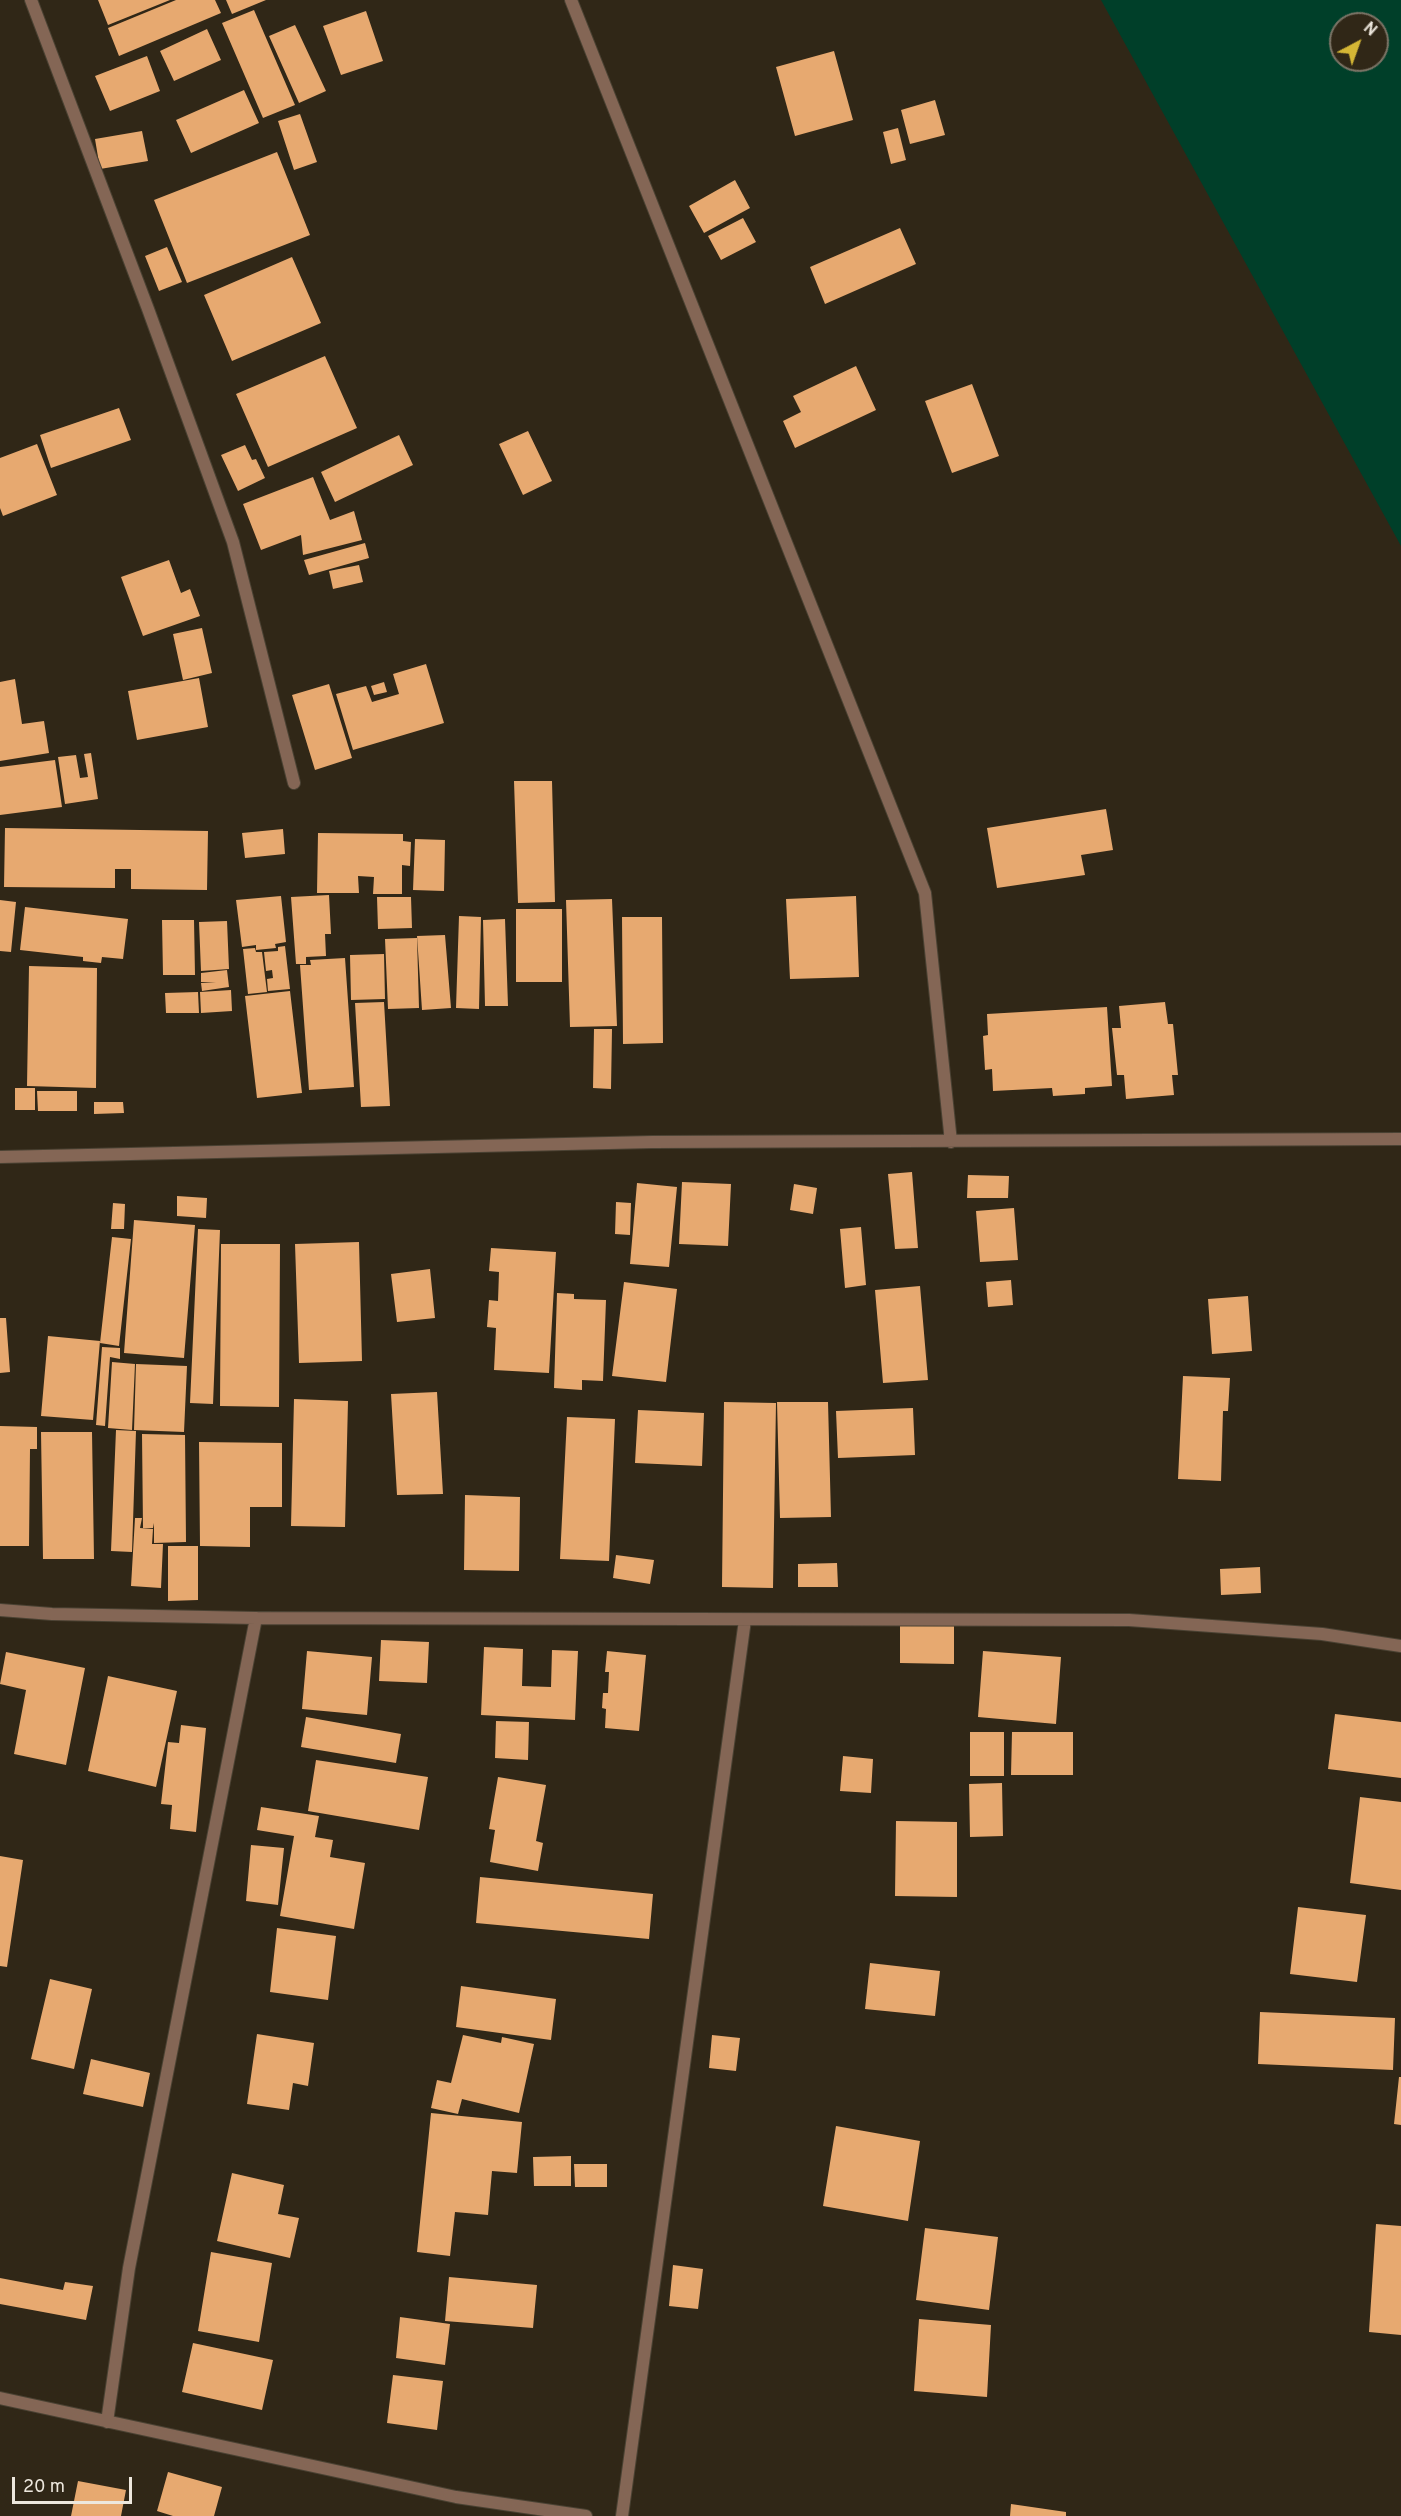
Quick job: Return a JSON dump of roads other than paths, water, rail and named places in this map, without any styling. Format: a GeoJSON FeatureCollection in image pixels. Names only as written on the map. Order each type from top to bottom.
{"type":"FeatureCollection","features":[{"type":"Feature","properties":{"kind":"street"},"geometry":{"type":"LineString","coordinates":[[31,0],[233,542],[294,783]]}},
{"type":"Feature","properties":{"kind":"street"},"geometry":{"type":"LineString","coordinates":[[571,0],[925,893],[951,1142]]}},
{"type":"Feature","properties":{"kind":"street"},"geometry":{"type":"LineString","coordinates":[[0,1157],[652,1142],[1401,1139]]}},
{"type":"Feature","properties":{"kind":"street"},"geometry":{"type":"LineString","coordinates":[[0,1610],[52,1614],[256,1618],[1129,1620],[1322,1634],[1401,1646]]}},
{"type":"Feature","properties":{"kind":"street"},"geometry":{"type":"LineString","coordinates":[[107,2422],[129,2268],[256,1618]]}},
{"type":"Feature","properties":{"kind":"street"},"geometry":{"type":"LineString","coordinates":[[622,2516],[745,1620]]}},
{"type":"Feature","properties":{"kind":"street"},"geometry":{"type":"LineString","coordinates":[[0,2398],[456,2497],[586,2516]]}}]}
